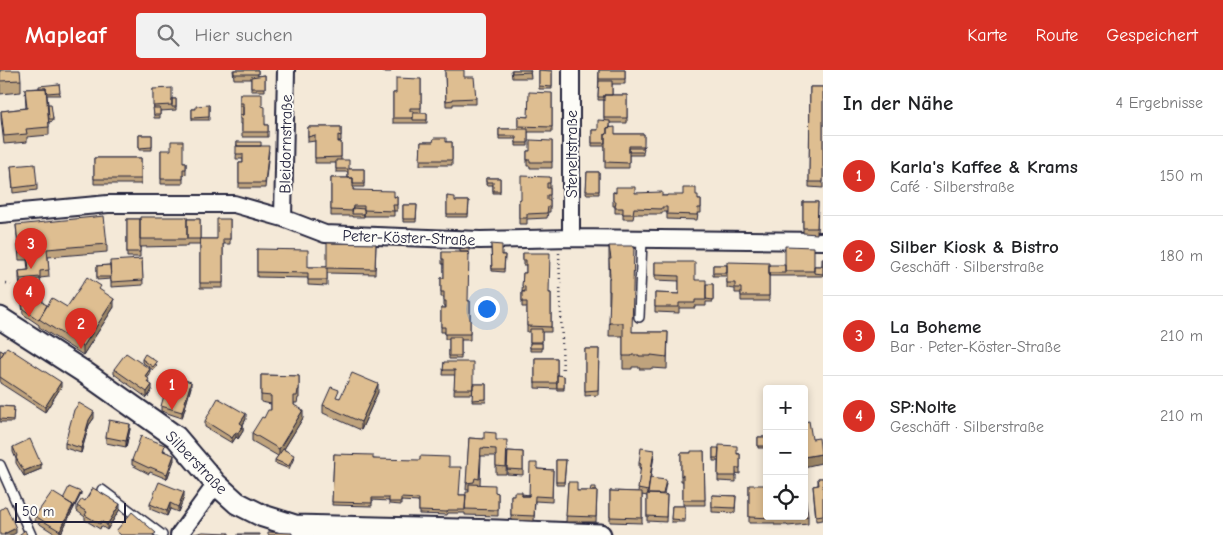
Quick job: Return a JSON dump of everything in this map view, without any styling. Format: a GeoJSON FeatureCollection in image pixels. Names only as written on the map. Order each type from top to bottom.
{"type":"FeatureCollection","features":[{"type":"Feature","properties":{"kind":"street","name":"Bleidornstraße"},"geometry":{"type":"LineString","coordinates":[[283,218],[286,70]]}},
{"type":"Feature","properties":{"kind":"street","name":"Steneltstraße"},"geometry":{"type":"LineString","coordinates":[[565,239],[571,70]]}},
{"type":"Feature","properties":{"kind":"street","name":"Peter-Köster-Straße"},"geometry":{"type":"LineString","coordinates":[[0,214],[108,204],[234,204],[283,218],[325,234],[480,240],[642,239],[823,242]]}},
{"type":"Feature","properties":{"kind":"street","name":"Silberstraße"},"geometry":{"type":"LineString","coordinates":[[0,318],[84,372],[176,437],[216,484],[237,503],[263,516],[295,526],[499,530],[600,535]]}},
{"type":"Feature","properties":{"kind":"street"},"geometry":{"type":"LineString","coordinates":[[179,535],[216,484]]}},
{"type":"Feature","properties":{"kind":"lane"},"geometry":{"type":"LineString","coordinates":[[639,317],[642,239]]}},
{"type":"Feature","properties":{"kind":"lane"},"geometry":{"type":"LineString","coordinates":[[0,465],[31,535]]}},
{"type":"Feature","properties":{"kind":"lane"},"geometry":{"type":"LineString","coordinates":[[102,490],[162,535]]}},
{"type":"Feature","properties":{"kind":"path"},"geometry":{"type":"LineString","coordinates":[[563,373],[565,239]]}},
{"type":"Feature","properties":{"kind":"path"},"geometry":{"type":"LineString","coordinates":[[6,284],[11,285]]}},
{"type":"Feature","properties":{"kind":"building"},"geometry":{"type":"Polygon","coordinates":[[[0,70],[20,70],[21,80],[0,81],[0,70]]]}},
{"type":"Feature","properties":{"kind":"building"},"geometry":{"type":"Polygon","coordinates":[[[234,70],[258,70],[258,74],[234,74],[234,70]]]}},
{"type":"Feature","properties":{"kind":"building"},"geometry":{"type":"Polygon","coordinates":[[[445,70],[464,70],[464,77],[474,77],[476,98],[446,101],[445,70]]]}},
{"type":"Feature","properties":{"kind":"building"},"geometry":{"type":"Polygon","coordinates":[[[512,70],[530,70],[531,72],[512,73],[512,70]]]}},
{"type":"Feature","properties":{"kind":"building"},"geometry":{"type":"Polygon","coordinates":[[[539,70],[552,71],[552,87],[539,86],[539,70]]]}},
{"type":"Feature","properties":{"kind":"building"},"geometry":{"type":"Polygon","coordinates":[[[599,70],[625,70],[625,79],[599,79],[599,70]]]}},
{"type":"Feature","properties":{"kind":"building"},"geometry":{"type":"Polygon","coordinates":[[[265,75],[265,88],[251,88],[251,77],[265,75]]]}},
{"type":"Feature","properties":{"kind":"building"},"geometry":{"type":"Polygon","coordinates":[[[396,78],[421,79],[421,108],[410,108],[410,111],[413,111],[413,118],[393,118],[393,93],[396,93],[396,78]]]}},
{"type":"Feature","properties":{"kind":"building"},"geometry":{"type":"Polygon","coordinates":[[[599,81],[612,81],[612,95],[598,97],[599,81]]]}},
{"type":"Feature","properties":{"kind":"building"},"geometry":{"type":"Polygon","coordinates":[[[59,84],[60,92],[47,93],[46,88],[39,88],[39,86],[59,84]]]}},
{"type":"Feature","properties":{"kind":"building"},"geometry":{"type":"Polygon","coordinates":[[[810,87],[823,87],[823,182],[809,182],[810,87]]]}},
{"type":"Feature","properties":{"kind":"building"},"geometry":{"type":"Polygon","coordinates":[[[46,88],[49,127],[26,129],[27,134],[4,136],[1,111],[27,108],[25,89],[46,88]]]}},
{"type":"Feature","properties":{"kind":"building"},"geometry":{"type":"Polygon","coordinates":[[[172,88],[172,105],[153,106],[153,89],[172,88]]]}},
{"type":"Feature","properties":{"kind":"building"},"geometry":{"type":"Polygon","coordinates":[[[529,92],[552,93],[552,127],[518,126],[518,116],[528,117],[529,92]]]}},
{"type":"Feature","properties":{"kind":"building"},"geometry":{"type":"Polygon","coordinates":[[[240,94],[262,94],[262,106],[265,107],[265,125],[268,125],[268,132],[242,132],[242,119],[240,119],[240,115],[243,115],[243,103],[240,103],[240,94]]]}},
{"type":"Feature","properties":{"kind":"building"},"geometry":{"type":"Polygon","coordinates":[[[604,95],[627,95],[627,118],[604,118],[604,95]]]}},
{"type":"Feature","properties":{"kind":"building"},"geometry":{"type":"Polygon","coordinates":[[[172,99],[176,99],[176,107],[172,107],[172,99]]]}},
{"type":"Feature","properties":{"kind":"building"},"geometry":{"type":"Polygon","coordinates":[[[48,104],[51,104],[53,119],[49,119],[48,104]]]}},
{"type":"Feature","properties":{"kind":"building"},"geometry":{"type":"Polygon","coordinates":[[[209,105],[209,117],[192,118],[192,109],[196,109],[196,106],[209,105]]]}},
{"type":"Feature","properties":{"kind":"building"},"geometry":{"type":"Polygon","coordinates":[[[240,106],[243,106],[243,115],[240,115],[240,106]]]}},
{"type":"Feature","properties":{"kind":"building"},"geometry":{"type":"Polygon","coordinates":[[[153,108],[160,108],[160,115],[154,115],[153,108]]]}},
{"type":"Feature","properties":{"kind":"building"},"geometry":{"type":"Polygon","coordinates":[[[413,113],[427,113],[427,120],[413,120],[413,113]]]}},
{"type":"Feature","properties":{"kind":"building"},"geometry":{"type":"Polygon","coordinates":[[[598,120],[610,121],[610,127],[607,128],[607,134],[605,134],[605,143],[592,143],[592,130],[598,130],[598,120]]]}},
{"type":"Feature","properties":{"kind":"building"},"geometry":{"type":"Polygon","coordinates":[[[308,127],[341,127],[341,136],[338,135],[338,142],[341,142],[341,157],[315,158],[315,135],[308,137],[308,127]]]}},
{"type":"Feature","properties":{"kind":"building"},"geometry":{"type":"Polygon","coordinates":[[[615,127],[615,134],[644,134],[644,146],[629,146],[629,163],[605,162],[605,134],[607,134],[607,128],[615,127]]]}},
{"type":"Feature","properties":{"kind":"building"},"geometry":{"type":"Polygon","coordinates":[[[499,129],[528,129],[528,143],[516,143],[516,136],[499,136],[499,129]]]}},
{"type":"Feature","properties":{"kind":"building"},"geometry":{"type":"Polygon","coordinates":[[[139,135],[152,135],[152,147],[139,148],[139,135]]]}},
{"type":"Feature","properties":{"kind":"building"},"geometry":{"type":"Polygon","coordinates":[[[434,138],[446,138],[446,142],[452,142],[452,160],[420,160],[421,142],[433,142],[434,138]]]}},
{"type":"Feature","properties":{"kind":"building"},"geometry":{"type":"Polygon","coordinates":[[[530,140],[552,141],[552,162],[530,162],[530,160],[527,160],[527,151],[530,151],[530,140]]]}},
{"type":"Feature","properties":{"kind":"building"},"geometry":{"type":"Polygon","coordinates":[[[171,141],[183,141],[183,162],[186,162],[186,169],[183,169],[183,179],[161,179],[161,150],[171,150],[171,141]]]}},
{"type":"Feature","properties":{"kind":"building"},"geometry":{"type":"Polygon","coordinates":[[[237,142],[261,142],[261,146],[237,146],[237,142]]]}},
{"type":"Feature","properties":{"kind":"building"},"geometry":{"type":"Polygon","coordinates":[[[236,146],[269,146],[265,183],[239,183],[239,163],[243,163],[243,154],[236,154],[236,146]]]}},
{"type":"Feature","properties":{"kind":"building"},"geometry":{"type":"Polygon","coordinates":[[[629,148],[644,148],[643,152],[629,152],[629,148]]]}},
{"type":"Feature","properties":{"kind":"building"},"geometry":{"type":"Polygon","coordinates":[[[94,158],[141,158],[141,179],[94,179],[94,158]]]}},
{"type":"Feature","properties":{"kind":"building"},"geometry":{"type":"Polygon","coordinates":[[[336,160],[349,160],[349,169],[364,169],[364,184],[353,184],[353,178],[348,178],[348,169],[336,169],[336,160]]]}},
{"type":"Feature","properties":{"kind":"building"},"geometry":{"type":"Polygon","coordinates":[[[35,164],[37,185],[13,188],[11,166],[35,164]]]}},
{"type":"Feature","properties":{"kind":"building"},"geometry":{"type":"Polygon","coordinates":[[[587,172],[599,172],[599,191],[586,191],[587,172]]]}},
{"type":"Feature","properties":{"kind":"building"},"geometry":{"type":"Polygon","coordinates":[[[521,176],[550,177],[550,183],[547,183],[547,188],[550,188],[550,195],[547,195],[547,200],[550,200],[550,207],[548,207],[547,213],[527,214],[527,218],[519,218],[521,176]]]}},
{"type":"Feature","properties":{"kind":"building"},"geometry":{"type":"Polygon","coordinates":[[[331,178],[353,178],[353,190],[394,191],[394,197],[397,197],[397,205],[393,205],[394,211],[364,210],[364,206],[353,206],[352,211],[331,210],[331,178]]]}},
{"type":"Feature","properties":{"kind":"building"},"geometry":{"type":"Polygon","coordinates":[[[486,178],[500,178],[500,191],[493,191],[493,182],[486,182],[486,178]]]}},
{"type":"Feature","properties":{"kind":"building"},"geometry":{"type":"Polygon","coordinates":[[[616,187],[635,187],[635,193],[662,192],[662,196],[683,195],[683,188],[696,188],[698,200],[701,200],[701,208],[698,208],[697,215],[667,214],[667,207],[662,207],[662,209],[634,208],[633,214],[623,214],[623,208],[615,208],[616,201],[613,201],[613,192],[616,193],[616,187]]]}},
{"type":"Feature","properties":{"kind":"building"},"geometry":{"type":"Polygon","coordinates":[[[447,196],[455,197],[455,201],[469,201],[468,214],[447,214],[447,196]]]}},
{"type":"Feature","properties":{"kind":"building"},"geometry":{"type":"Polygon","coordinates":[[[803,202],[818,202],[817,228],[803,228],[803,202]]]}},
{"type":"Feature","properties":{"kind":"building"},"geometry":{"type":"Polygon","coordinates":[[[403,205],[417,205],[416,219],[403,219],[403,205]]]}},
{"type":"Feature","properties":{"kind":"building"},"geometry":{"type":"Polygon","coordinates":[[[353,208],[364,209],[364,214],[352,214],[353,208]]]}},
{"type":"Feature","properties":{"kind":"building"},"geometry":{"type":"Polygon","coordinates":[[[104,216],[107,244],[47,249],[49,270],[40,271],[40,277],[20,279],[19,271],[29,270],[27,252],[19,253],[16,225],[104,216]]]}},
{"type":"Feature","properties":{"kind":"building"},"geometry":{"type":"Polygon","coordinates":[[[140,217],[187,217],[187,239],[140,239],[140,217]]]}},
{"type":"Feature","properties":{"kind":"building"},"geometry":{"type":"Polygon","coordinates":[[[127,219],[140,219],[140,252],[127,252],[127,219]]]}},
{"type":"Feature","properties":{"kind":"building"},"geometry":{"type":"Polygon","coordinates":[[[187,219],[200,219],[200,239],[187,239],[187,219]]]}},
{"type":"Feature","properties":{"kind":"building"},"geometry":{"type":"Polygon","coordinates":[[[217,219],[230,219],[230,239],[223,239],[223,283],[200,283],[200,239],[217,239],[217,219]]]}},
{"type":"Feature","properties":{"kind":"building"},"geometry":{"type":"Polygon","coordinates":[[[327,243],[376,244],[375,269],[327,268],[327,280],[308,280],[308,273],[257,272],[257,249],[308,250],[308,267],[327,267],[327,243]]]}},
{"type":"Feature","properties":{"kind":"building"},"geometry":{"type":"Polygon","coordinates":[[[491,244],[502,245],[502,255],[505,255],[504,269],[492,269],[491,244]]]}},
{"type":"Feature","properties":{"kind":"building"},"geometry":{"type":"Polygon","coordinates":[[[609,246],[634,246],[632,332],[668,332],[667,357],[651,355],[623,356],[623,323],[609,323],[609,259],[611,259],[609,246]]]}},
{"type":"Feature","properties":{"kind":"building"},"geometry":{"type":"Polygon","coordinates":[[[785,246],[814,247],[814,271],[785,271],[785,246]]]}},
{"type":"Feature","properties":{"kind":"building"},"geometry":{"type":"Polygon","coordinates":[[[460,249],[469,249],[469,252],[460,252],[460,249]]]}},
{"type":"Feature","properties":{"kind":"building"},"geometry":{"type":"Polygon","coordinates":[[[442,252],[469,252],[468,301],[470,301],[470,334],[445,334],[445,327],[441,327],[441,308],[446,308],[444,292],[441,292],[441,278],[444,278],[442,252]]]}},
{"type":"Feature","properties":{"kind":"building"},"geometry":{"type":"Polygon","coordinates":[[[523,253],[550,253],[549,293],[551,293],[551,327],[527,326],[527,302],[522,302],[522,292],[525,292],[525,287],[522,286],[523,273],[526,273],[526,260],[523,260],[523,253]]]}},
{"type":"Feature","properties":{"kind":"building"},"geometry":{"type":"Polygon","coordinates":[[[822,258],[823,274],[814,273],[814,266],[822,266],[822,258]]]}},
{"type":"Feature","properties":{"kind":"building"},"geometry":{"type":"Polygon","coordinates":[[[142,259],[143,280],[111,282],[110,261],[142,259]]]}},
{"type":"Feature","properties":{"kind":"building"},"geometry":{"type":"Polygon","coordinates":[[[655,262],[695,262],[695,280],[706,280],[706,300],[695,300],[695,303],[679,303],[679,307],[655,307],[655,293],[679,294],[679,276],[655,275],[655,262]]]}},
{"type":"Feature","properties":{"kind":"building"},"geometry":{"type":"Polygon","coordinates":[[[727,262],[769,263],[769,296],[741,296],[741,288],[735,288],[735,283],[727,283],[727,262]]]}},
{"type":"Feature","properties":{"kind":"building"},"geometry":{"type":"Polygon","coordinates":[[[110,265],[111,277],[97,277],[97,266],[110,265]]]}},
{"type":"Feature","properties":{"kind":"building"},"geometry":{"type":"Polygon","coordinates":[[[713,265],[727,265],[727,273],[713,273],[713,265]]]}},
{"type":"Feature","properties":{"kind":"building"},"geometry":{"type":"Polygon","coordinates":[[[769,265],[785,265],[785,273],[769,273],[769,265]]]}},
{"type":"Feature","properties":{"kind":"building"},"geometry":{"type":"Polygon","coordinates":[[[87,277],[101,286],[99,289],[114,299],[83,347],[39,319],[52,298],[67,307],[87,277]]]}},
{"type":"Feature","properties":{"kind":"building"},"geometry":{"type":"Polygon","coordinates":[[[40,279],[43,303],[47,305],[39,320],[23,309],[20,281],[40,279]]]}},
{"type":"Feature","properties":{"kind":"building"},"geometry":{"type":"Polygon","coordinates":[[[706,284],[713,284],[713,300],[706,299],[706,284]]]}},
{"type":"Feature","properties":{"kind":"building"},"geometry":{"type":"Polygon","coordinates":[[[530,329],[542,329],[542,342],[530,342],[530,329]]]}},
{"type":"Feature","properties":{"kind":"building"},"geometry":{"type":"Polygon","coordinates":[[[449,337],[461,337],[461,356],[449,356],[449,337]]]}},
{"type":"Feature","properties":{"kind":"building"},"geometry":{"type":"Polygon","coordinates":[[[530,343],[542,343],[542,348],[530,348],[530,343]]]}},
{"type":"Feature","properties":{"kind":"building"},"geometry":{"type":"Polygon","coordinates":[[[7,347],[61,382],[45,407],[0,377],[0,358],[7,347]]]}},
{"type":"Feature","properties":{"kind":"building"},"geometry":{"type":"Polygon","coordinates":[[[585,349],[599,349],[598,390],[585,391],[585,349]]]}},
{"type":"Feature","properties":{"kind":"building"},"geometry":{"type":"Polygon","coordinates":[[[0,350],[4,352],[0,358],[0,350]]]}},
{"type":"Feature","properties":{"kind":"building"},"geometry":{"type":"Polygon","coordinates":[[[126,353],[150,369],[145,376],[149,379],[147,382],[152,385],[147,392],[114,369],[126,353]]]}},
{"type":"Feature","properties":{"kind":"building"},"geometry":{"type":"Polygon","coordinates":[[[145,354],[157,362],[153,367],[142,359],[145,354]]]}},
{"type":"Feature","properties":{"kind":"building"},"geometry":{"type":"Polygon","coordinates":[[[535,358],[557,358],[557,383],[535,383],[535,358]]]}},
{"type":"Feature","properties":{"kind":"building"},"geometry":{"type":"Polygon","coordinates":[[[444,362],[473,362],[473,389],[454,389],[455,370],[443,370],[444,362]]]}},
{"type":"Feature","properties":{"kind":"building"},"geometry":{"type":"Polygon","coordinates":[[[352,373],[378,384],[361,422],[323,405],[331,387],[339,390],[336,397],[340,398],[352,373]]]}},
{"type":"Feature","properties":{"kind":"building"},"geometry":{"type":"Polygon","coordinates":[[[170,375],[191,382],[182,412],[161,406],[170,375]]]}},
{"type":"Feature","properties":{"kind":"building"},"geometry":{"type":"Polygon","coordinates":[[[261,375],[299,376],[299,390],[297,396],[294,396],[294,405],[303,410],[279,449],[252,433],[262,417],[264,418],[268,410],[271,410],[271,396],[261,395],[261,375]]]}},
{"type":"Feature","properties":{"kind":"building"},"geometry":{"type":"Polygon","coordinates":[[[557,375],[564,376],[564,388],[557,388],[557,375]]]}},
{"type":"Feature","properties":{"kind":"building"},"geometry":{"type":"Polygon","coordinates":[[[473,384],[486,384],[486,399],[472,400],[473,384]]]}},
{"type":"Feature","properties":{"kind":"building"},"geometry":{"type":"Polygon","coordinates":[[[218,398],[246,414],[240,423],[243,425],[232,438],[205,421],[218,398]]]}},
{"type":"Feature","properties":{"kind":"building"},"geometry":{"type":"Polygon","coordinates":[[[79,403],[94,412],[89,420],[81,448],[65,443],[74,410],[79,403]]]}},
{"type":"Feature","properties":{"kind":"building"},"geometry":{"type":"Polygon","coordinates":[[[0,406],[14,407],[13,420],[0,419],[0,406]]]}},
{"type":"Feature","properties":{"kind":"building"},"geometry":{"type":"Polygon","coordinates":[[[109,420],[130,424],[126,441],[106,437],[109,420]]]}},
{"type":"Feature","properties":{"kind":"building"},"geometry":{"type":"Polygon","coordinates":[[[808,421],[812,439],[819,438],[821,454],[808,456],[808,421]]]}},
{"type":"Feature","properties":{"kind":"building"},"geometry":{"type":"Polygon","coordinates":[[[484,432],[496,433],[496,440],[507,440],[506,467],[496,466],[496,449],[481,448],[479,479],[475,478],[474,482],[466,483],[469,438],[484,439],[484,432]]]}},
{"type":"Feature","properties":{"kind":"building"},"geometry":{"type":"Polygon","coordinates":[[[141,436],[165,445],[163,451],[174,455],[167,474],[132,460],[141,436]]]}},
{"type":"Feature","properties":{"kind":"building"},"geometry":{"type":"Polygon","coordinates":[[[758,437],[763,437],[763,446],[758,446],[758,437]]]}},
{"type":"Feature","properties":{"kind":"building"},"geometry":{"type":"Polygon","coordinates":[[[30,439],[41,464],[24,471],[16,458],[13,447],[30,439]]]}},
{"type":"Feature","properties":{"kind":"building"},"geometry":{"type":"Polygon","coordinates":[[[719,445],[737,446],[737,454],[740,454],[740,468],[736,468],[736,476],[718,476],[719,445]]]}},
{"type":"Feature","properties":{"kind":"building"},"geometry":{"type":"Polygon","coordinates":[[[641,448],[654,450],[648,491],[638,489],[641,448]]]}},
{"type":"Feature","properties":{"kind":"building"},"geometry":{"type":"Polygon","coordinates":[[[713,448],[719,448],[718,458],[713,458],[713,448]]]}},
{"type":"Feature","properties":{"kind":"building"},"geometry":{"type":"Polygon","coordinates":[[[283,449],[294,455],[289,466],[275,460],[283,449]]]}},
{"type":"Feature","properties":{"kind":"building"},"geometry":{"type":"Polygon","coordinates":[[[508,451],[523,452],[523,470],[507,469],[508,451]]]}},
{"type":"Feature","properties":{"kind":"building"},"geometry":{"type":"Polygon","coordinates":[[[691,451],[704,451],[705,500],[683,500],[681,453],[691,453],[691,451]]]}},
{"type":"Feature","properties":{"kind":"building"},"geometry":{"type":"Polygon","coordinates":[[[334,454],[373,455],[373,459],[420,460],[420,456],[449,457],[449,467],[461,467],[459,495],[466,495],[465,510],[448,510],[447,512],[419,511],[419,499],[401,498],[401,502],[389,502],[389,498],[372,498],[372,503],[332,502],[334,454]]]}},
{"type":"Feature","properties":{"kind":"building"},"geometry":{"type":"Polygon","coordinates":[[[556,460],[566,460],[564,482],[556,482],[556,460]]]}},
{"type":"Feature","properties":{"kind":"building"},"geometry":{"type":"Polygon","coordinates":[[[530,463],[537,463],[537,469],[553,470],[552,497],[535,496],[534,516],[511,515],[511,495],[514,495],[514,492],[522,492],[522,496],[529,496],[530,463]]]}},
{"type":"Feature","properties":{"kind":"building"},"geometry":{"type":"Polygon","coordinates":[[[650,478],[666,480],[663,494],[648,494],[650,478]]]}},
{"type":"Feature","properties":{"kind":"building"},"geometry":{"type":"Polygon","coordinates":[[[818,478],[823,478],[823,515],[816,516],[813,486],[819,485],[818,478]]]}},
{"type":"Feature","properties":{"kind":"building"},"geometry":{"type":"Polygon","coordinates":[[[159,482],[184,492],[178,507],[170,503],[167,511],[150,504],[159,482]]]}},
{"type":"Feature","properties":{"kind":"building"},"geometry":{"type":"Polygon","coordinates":[[[568,482],[577,482],[577,491],[597,491],[596,517],[566,516],[568,482]]]}},
{"type":"Feature","properties":{"kind":"building"},"geometry":{"type":"Polygon","coordinates":[[[469,484],[495,485],[495,492],[498,493],[498,510],[465,509],[466,492],[469,492],[469,484]]]}},
{"type":"Feature","properties":{"kind":"building"},"geometry":{"type":"Polygon","coordinates":[[[749,485],[763,485],[763,518],[749,517],[749,485]]]}},
{"type":"Feature","properties":{"kind":"building"},"geometry":{"type":"Polygon","coordinates":[[[69,487],[81,492],[73,508],[73,505],[63,499],[69,487]]]}},
{"type":"Feature","properties":{"kind":"building"},"geometry":{"type":"Polygon","coordinates":[[[591,487],[596,487],[596,491],[590,491],[591,487]]]}},
{"type":"Feature","properties":{"kind":"building"},"geometry":{"type":"Polygon","coordinates":[[[93,488],[120,504],[107,525],[101,521],[100,524],[85,515],[87,512],[77,506],[82,499],[85,501],[93,488]]]}},
{"type":"Feature","properties":{"kind":"building"},"geometry":{"type":"Polygon","coordinates":[[[610,491],[642,492],[642,518],[610,517],[610,491]]]}},
{"type":"Feature","properties":{"kind":"building"},"geometry":{"type":"Polygon","coordinates":[[[52,492],[73,505],[60,531],[35,516],[52,492]]]}},
{"type":"Feature","properties":{"kind":"building"},"geometry":{"type":"Polygon","coordinates":[[[647,494],[667,495],[666,517],[647,516],[647,494]]]}},
{"type":"Feature","properties":{"kind":"building"},"geometry":{"type":"Polygon","coordinates":[[[712,495],[736,496],[735,508],[712,507],[712,495]]]}},
{"type":"Feature","properties":{"kind":"building"},"geometry":{"type":"Polygon","coordinates":[[[6,506],[16,528],[5,535],[0,535],[0,510],[6,506]]]}},
{"type":"Feature","properties":{"kind":"building"},"geometry":{"type":"Polygon","coordinates":[[[672,506],[685,506],[685,520],[671,519],[672,506]]]}},
{"type":"Feature","properties":{"kind":"building"},"geometry":{"type":"Polygon","coordinates":[[[132,512],[156,533],[153,535],[121,535],[116,531],[132,512]]]}},
{"type":"Feature","properties":{"kind":"building"},"geometry":{"type":"Polygon","coordinates":[[[25,530],[27,535],[19,535],[25,530]]]}},
{"type":"Feature","properties":{"kind":"building"},"geometry":{"type":"Polygon","coordinates":[[[203,532],[229,533],[229,535],[190,535],[203,532]]]}},
{"type":"Feature","properties":{"kind":"building"},"geometry":{"type":"Polygon","coordinates":[[[268,532],[292,533],[292,535],[268,535],[268,532]]]}},
{"type":"Feature","properties":{"kind":"building"},"geometry":{"type":"Polygon","coordinates":[[[260,534],[260,535],[238,535],[260,534]]]}},
{"type":"Feature","properties":{"kind":"place","name":"La Boheme"},"geometry":{"type":"Point","coordinates":[31,269]}},
{"type":"Feature","properties":{"kind":"place","name":"SP:Nolte"},"geometry":{"type":"Point","coordinates":[29,317]}},
{"type":"Feature","properties":{"kind":"place","name":"Silber Kiosk & Bistro"},"geometry":{"type":"Point","coordinates":[81,349]}},
{"type":"Feature","properties":{"kind":"place","name":"Karla's Kaffee & Krams"},"geometry":{"type":"Point","coordinates":[172,410]}}]}
